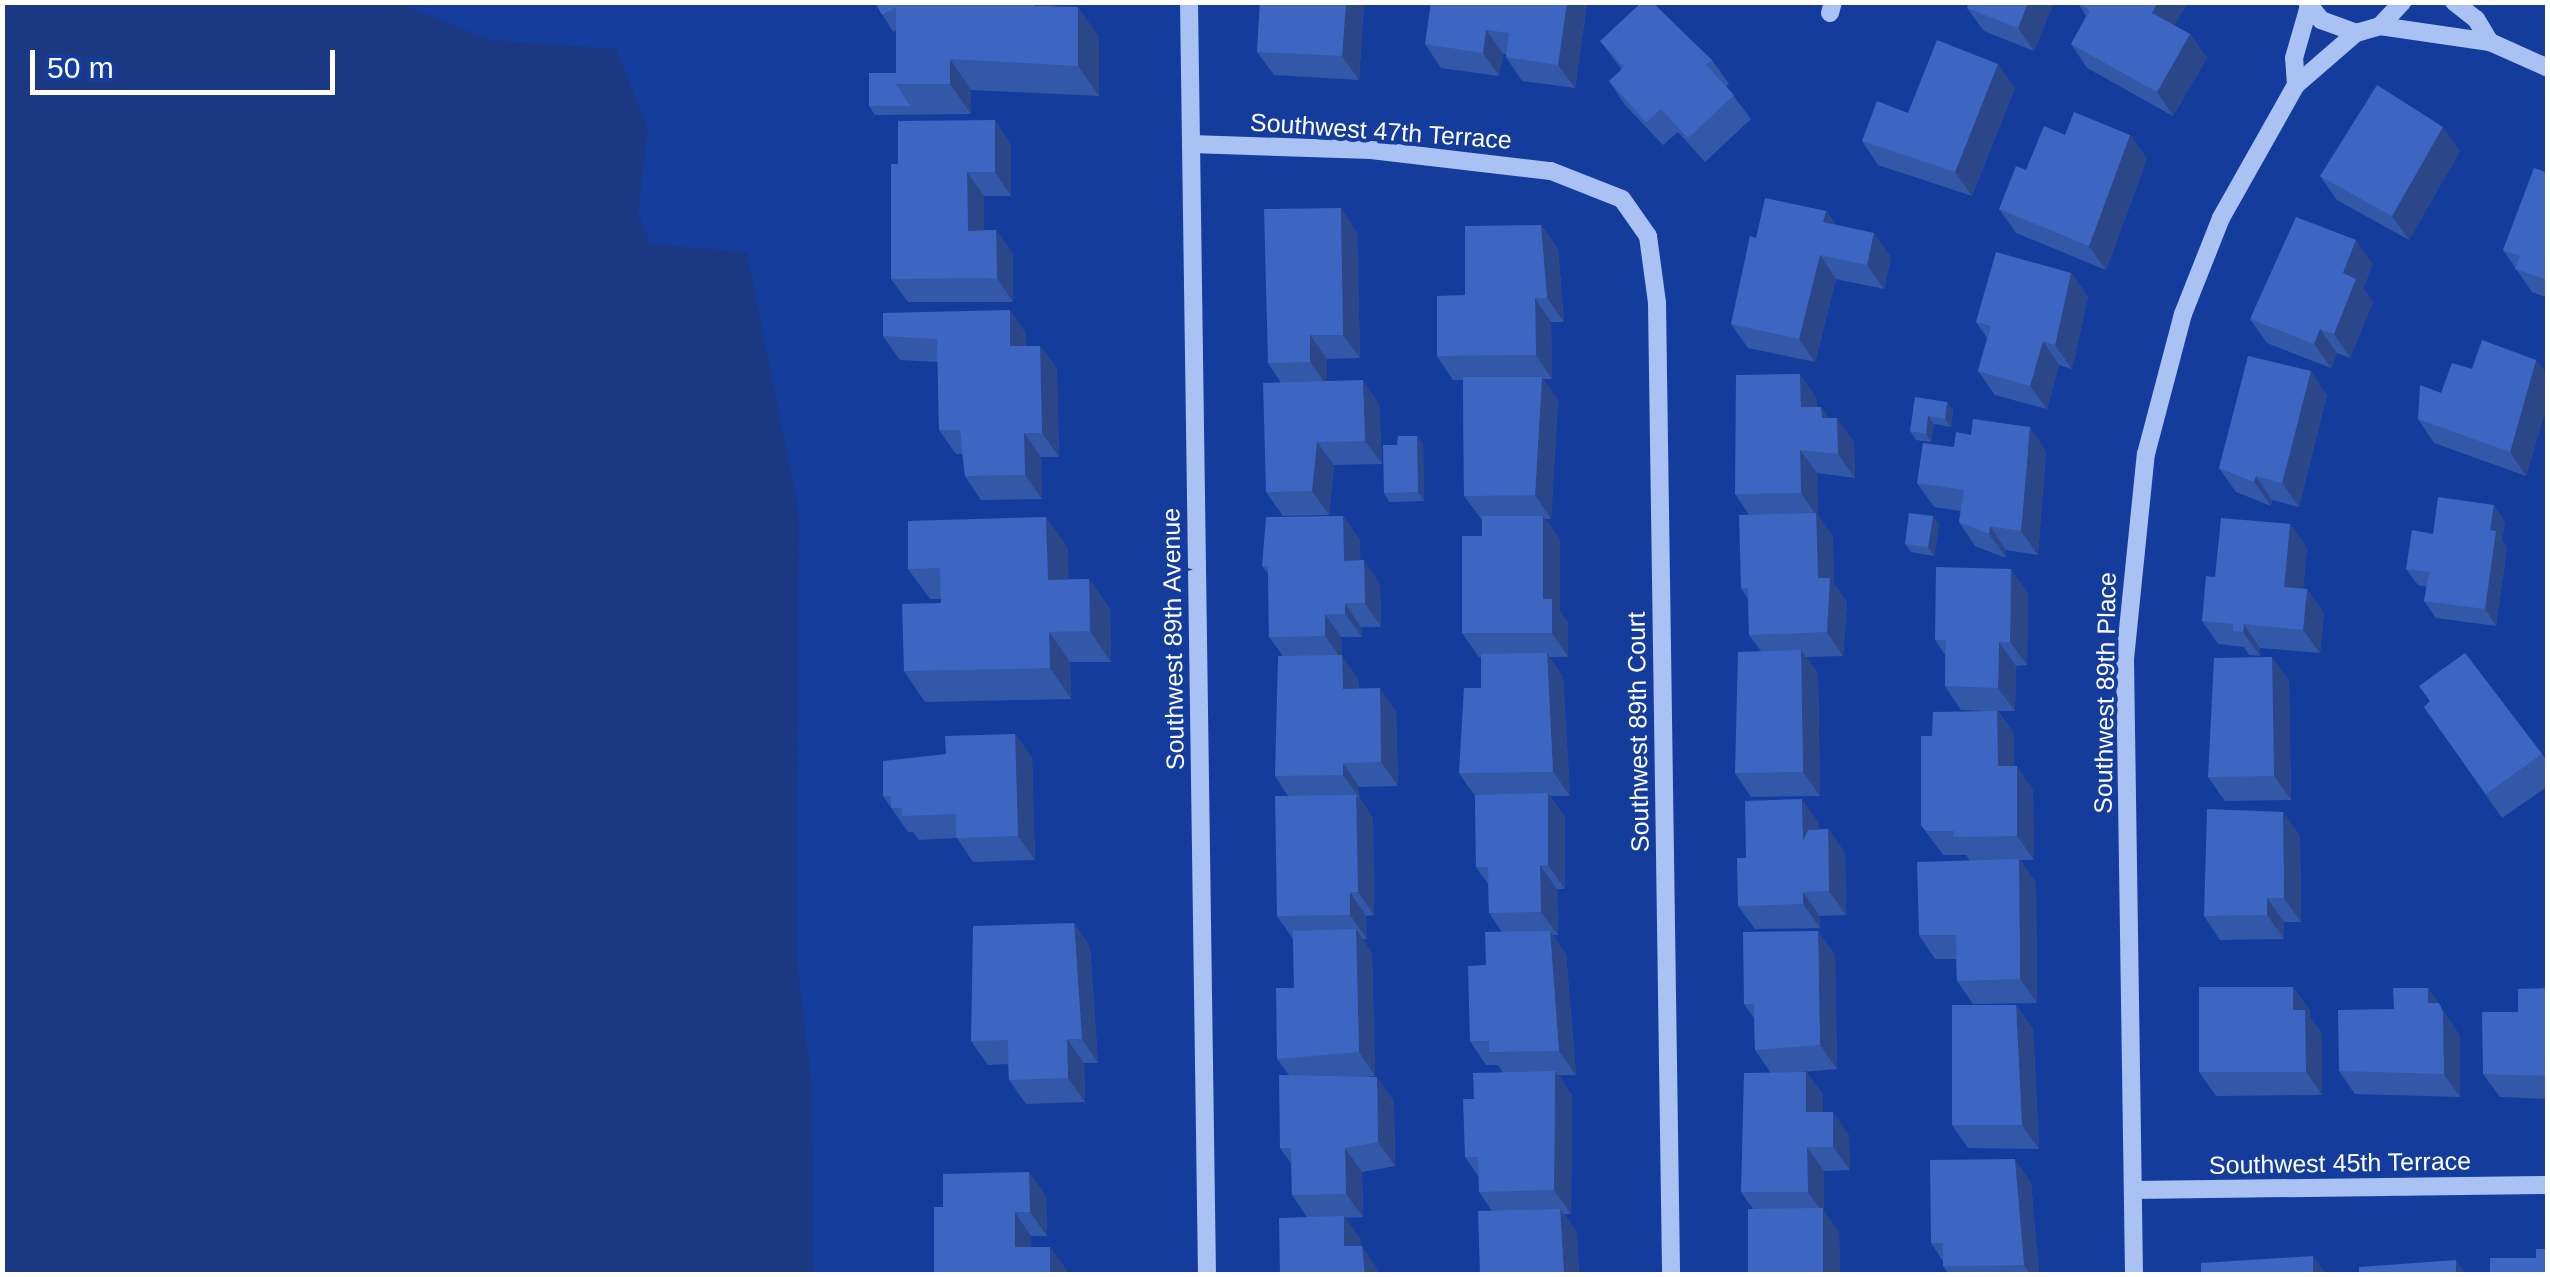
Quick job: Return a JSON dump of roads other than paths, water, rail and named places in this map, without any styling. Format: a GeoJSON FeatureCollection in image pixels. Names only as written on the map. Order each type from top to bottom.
{"type":"FeatureCollection","features":[{"type":"Feature","properties":{"kind":"street","name":"Southwest 89th Avenue"},"geometry":{"type":"LineString","coordinates":[[1189,2],[1207,1274]]}},
{"type":"Feature","properties":{"kind":"street"},"geometry":{"type":"LineString","coordinates":[[2380,26],[2402,2]]}},
{"type":"Feature","properties":{"kind":"street"},"geometry":{"type":"LineString","coordinates":[[2454,2],[2476,19],[2490,42]]}},
{"type":"Feature","properties":{"kind":"street"},"geometry":{"type":"LineString","coordinates":[[2308,4],[2321,20],[2356,33],[2380,26],[2490,42],[2548,68]]}},
{"type":"Feature","properties":{"kind":"street","name":"Southwest 89th Place"},"geometry":{"type":"LineString","coordinates":[[2296,85],[2294,58],[2308,4]]}},
{"type":"Feature","properties":{"kind":"street","name":"Southwest 89th Place"},"geometry":{"type":"LineString","coordinates":[[2134,1274],[2125,659],[2135,524],[2183,314],[2221,218],[2296,85],[2356,33]]}},
{"type":"Feature","properties":{"kind":"street","name":"Southwest 47th Terrace"},"geometry":{"type":"LineString","coordinates":[[1191,144],[1502,163],[1592,182],[1622,199]]}},
{"type":"Feature","properties":{"kind":"street","name":"Southwest 89th Court"},"geometry":{"type":"LineString","coordinates":[[1622,199],[1648,236],[1657,303],[1671,1274]]}},
{"type":"Feature","properties":{"kind":"street","name":"Southwest 45th Terrace"},"geometry":{"type":"LineString","coordinates":[[2133,1190],[2548,1184]]}},
{"type":"Feature","properties":{"kind":"water"},"geometry":{"type":"Polygon","coordinates":[[[2,3],[399,3],[490,40],[616,49],[648,128],[638,212],[650,244],[747,252],[799,512],[797,960],[812,1088],[814,1274],[3,1274],[2,3]]]}}]}
